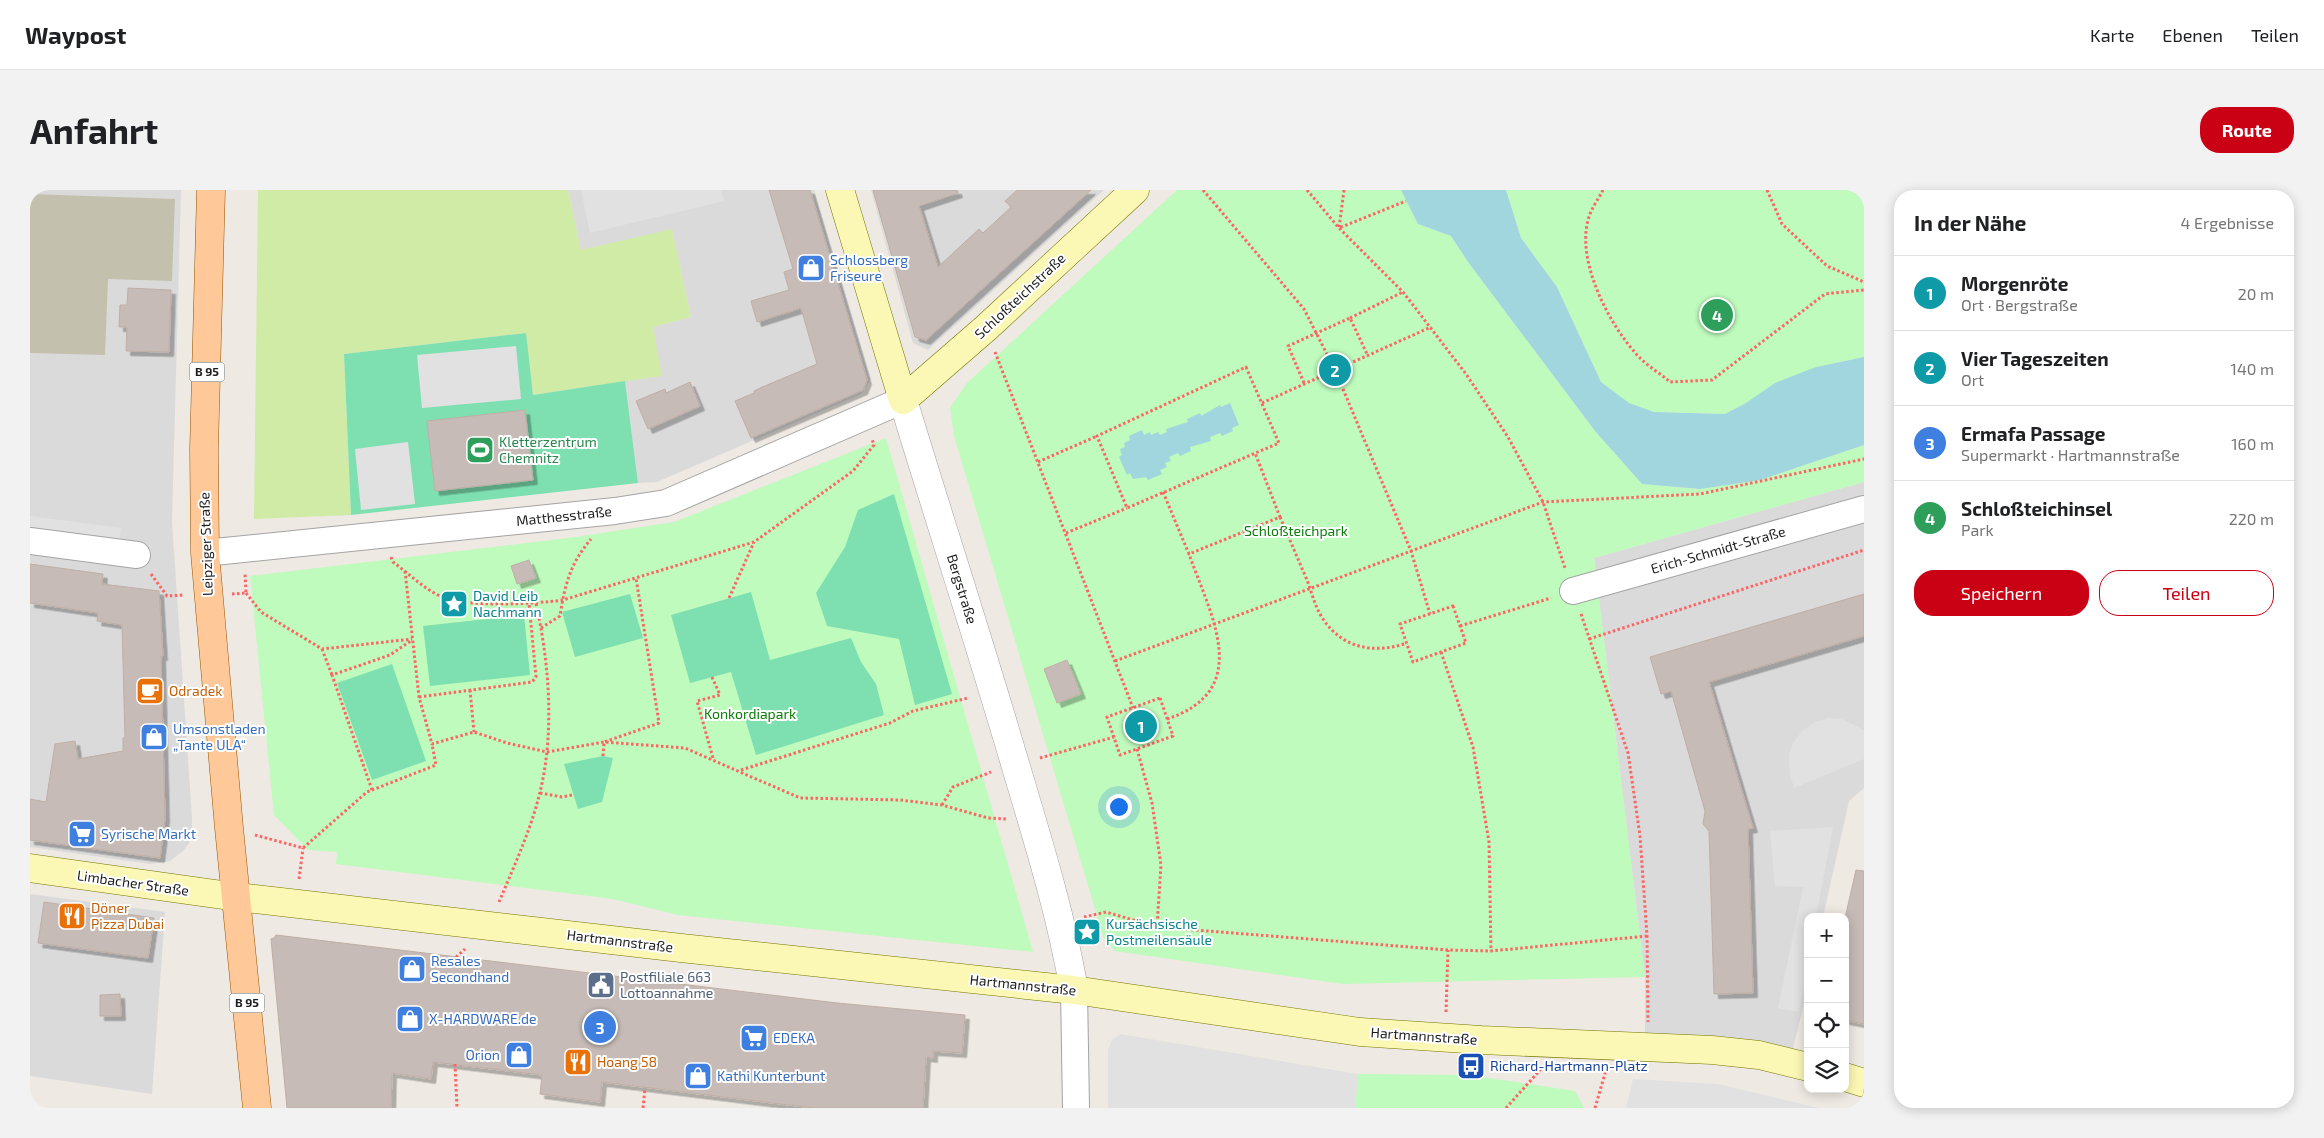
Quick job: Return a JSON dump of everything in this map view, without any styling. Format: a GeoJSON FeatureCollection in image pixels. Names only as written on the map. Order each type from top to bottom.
{"type":"FeatureCollection","features":[{"type":"Feature","properties":{"kind":"main road","name":"Leipziger Straße"},"geometry":{"type":"LineString","coordinates":[[211,190],[204,449],[205,553],[229,828],[237,897]]}},
{"type":"Feature","properties":{"kind":"main road","name":"Bergstraße"},"geometry":{"type":"LineString","coordinates":[[840,190],[903,400]]}},
{"type":"Feature","properties":{"kind":"main road","name":"Schloßteichstraße"},"geometry":{"type":"LineString","coordinates":[[903,400],[986,328],[1135,190]]}},
{"type":"Feature","properties":{"kind":"main road","name":"Limbacher Straße"},"geometry":{"type":"LineString","coordinates":[[30,868],[237,897]]}},
{"type":"Feature","properties":{"kind":"main road","name":"Hartmannstraße"},"geometry":{"type":"LineString","coordinates":[[237,897],[1074,990],[1360,1032],[1736,1052],[1804,1066]]}},
{"type":"Feature","properties":{"kind":"main road","name":"B 95"},"geometry":{"type":"LineString","coordinates":[[237,897],[257,1108]]}},
{"type":"Feature","properties":{"kind":"main road"},"geometry":{"type":"LineString","coordinates":[[1849,1078],[1864,1083]]}},
{"type":"Feature","properties":{"kind":"street","name":"Matthesstraße"},"geometry":{"type":"LineString","coordinates":[[205,553],[615,511],[666,503],[903,400]]}},
{"type":"Feature","properties":{"kind":"street","name":"Bergstraße"},"geometry":{"type":"LineString","coordinates":[[903,400],[1032,819],[1061,923],[1074,990]]}},
{"type":"Feature","properties":{"kind":"street","name":"Erich-Schmidt-Straße"},"geometry":{"type":"LineString","coordinates":[[1573,591],[1864,509]]}},
{"type":"Feature","properties":{"kind":"street"},"geometry":{"type":"LineString","coordinates":[[30,541],[137,555]]}},
{"type":"Feature","properties":{"kind":"street"},"geometry":{"type":"LineString","coordinates":[[1074,990],[1076,1108]]}},
{"type":"Feature","properties":{"kind":"path"},"geometry":{"type":"LineString","coordinates":[[1203,190],[1304,308],[1335,370],[1411,551],[1430,614]]}},
{"type":"Feature","properties":{"kind":"path"},"geometry":{"type":"LineString","coordinates":[[1307,190],[1339,228],[1403,292],[1431,327],[1466,374],[1508,437],[1542,502],[1628,753],[1640,836],[1647,936],[1647,1048]]}},
{"type":"Feature","properties":{"kind":"path"},"geometry":{"type":"LineString","coordinates":[[1339,228],[1344,190]]}},
{"type":"Feature","properties":{"kind":"path"},"geometry":{"type":"LineString","coordinates":[[1603,190],[1590,215],[1586,242],[1594,285],[1618,327],[1640,358],[1670,382],[1712,380],[1825,294],[1864,290]]}},
{"type":"Feature","properties":{"kind":"path"},"geometry":{"type":"LineString","coordinates":[[1767,190],[1782,224],[1827,266],[1864,282]]}},
{"type":"Feature","properties":{"kind":"path"},"geometry":{"type":"LineString","coordinates":[[1339,228],[1406,201]]}},
{"type":"Feature","properties":{"kind":"path"},"geometry":{"type":"LineString","coordinates":[[1304,383],[1288,346],[1403,292]]}},
{"type":"Feature","properties":{"kind":"path"},"geometry":{"type":"LineString","coordinates":[[1350,318],[1368,356]]}},
{"type":"Feature","properties":{"kind":"path"},"geometry":{"type":"LineString","coordinates":[[1262,403],[1431,327]]}},
{"type":"Feature","properties":{"kind":"path"},"geometry":{"type":"LineString","coordinates":[[986,328],[1133,708]]}},
{"type":"Feature","properties":{"kind":"path"},"geometry":{"type":"LineString","coordinates":[[1038,462],[1246,367],[1279,444],[1065,533]]}},
{"type":"Feature","properties":{"kind":"path"},"geometry":{"type":"LineString","coordinates":[[380,536],[393,562],[440,596],[457,602],[536,603],[563,600],[754,542],[853,471],[874,445],[863,418]]}},
{"type":"Feature","properties":{"kind":"path"},"geometry":{"type":"LineString","coordinates":[[1097,436],[1128,508]]}},
{"type":"Feature","properties":{"kind":"path"},"geometry":{"type":"LineString","coordinates":[[1255,453],[1322,618],[1335,633],[1349,642],[1370,649],[1389,649],[1407,643]]}},
{"type":"Feature","properties":{"kind":"path"},"geometry":{"type":"LineString","coordinates":[[1115,661],[1542,502],[1700,494],[1864,459]]}},
{"type":"Feature","properties":{"kind":"path"},"geometry":{"type":"LineString","coordinates":[[1163,492],[1214,624],[1221,654],[1217,674],[1208,693],[1198,704],[1182,714],[1167,719]]}},
{"type":"Feature","properties":{"kind":"path"},"geometry":{"type":"LineString","coordinates":[[542,628],[560,616],[568,576],[579,554],[615,511]]}},
{"type":"Feature","properties":{"kind":"path"},"geometry":{"type":"LineString","coordinates":[[1188,554],[1280,517]]}},
{"type":"Feature","properties":{"kind":"path"},"geometry":{"type":"LineString","coordinates":[[729,598],[754,542]]}},
{"type":"Feature","properties":{"kind":"path"},"geometry":{"type":"LineString","coordinates":[[1589,639],[1864,550]]}},
{"type":"Feature","properties":{"kind":"path"},"geometry":{"type":"LineString","coordinates":[[296,904],[303,848],[367,792],[436,765],[419,697],[405,571]]}},
{"type":"Feature","properties":{"kind":"path"},"geometry":{"type":"LineString","coordinates":[[432,744],[474,732],[507,743],[547,752],[604,742],[659,723],[636,578]]}},
{"type":"Feature","properties":{"kind":"path"},"geometry":{"type":"LineString","coordinates":[[1460,626],[1573,591]]}},
{"type":"Feature","properties":{"kind":"path"},"geometry":{"type":"LineString","coordinates":[[246,593],[261,612],[322,649],[412,639]]}},
{"type":"Feature","properties":{"kind":"path"},"geometry":{"type":"LineString","coordinates":[[419,697],[532,682],[536,677],[529,603]]}},
{"type":"Feature","properties":{"kind":"path"},"geometry":{"type":"LineString","coordinates":[[489,926],[527,836],[540,793],[547,752],[548,678],[542,628],[536,603]]}},
{"type":"Feature","properties":{"kind":"path"},"geometry":{"type":"LineString","coordinates":[[1453,606],[1466,643],[1414,662],[1400,624],[1430,614],[1453,606]]}},
{"type":"Feature","properties":{"kind":"path"},"geometry":{"type":"LineString","coordinates":[[332,675],[390,655],[412,639]]}},
{"type":"Feature","properties":{"kind":"path"},"geometry":{"type":"LineString","coordinates":[[322,649],[372,790]]}},
{"type":"Feature","properties":{"kind":"path"},"geometry":{"type":"LineString","coordinates":[[1441,652],[1472,747],[1489,842],[1492,951]]}},
{"type":"Feature","properties":{"kind":"path"},"geometry":{"type":"LineString","coordinates":[[712,677],[720,695],[697,701],[713,759]]}},
{"type":"Feature","properties":{"kind":"path"},"geometry":{"type":"LineString","coordinates":[[470,690],[474,732]]}},
{"type":"Feature","properties":{"kind":"path"},"geometry":{"type":"LineString","coordinates":[[741,770],[890,723],[913,711],[994,691]]}},
{"type":"Feature","properties":{"kind":"path"},"geometry":{"type":"LineString","coordinates":[[1160,698],[1173,736],[1120,755],[1107,717],[1133,708],[1160,698]]}},
{"type":"Feature","properties":{"kind":"path"},"geometry":{"type":"LineString","coordinates":[[942,805],[953,787],[983,774],[1114,737]]}},
{"type":"Feature","properties":{"kind":"path"},"geometry":{"type":"LineString","coordinates":[[603,756],[604,742]]}},
{"type":"Feature","properties":{"kind":"path"},"geometry":{"type":"LineString","coordinates":[[604,742],[686,748],[741,770],[800,798],[900,800],[942,805],[988,818],[1032,819]]}},
{"type":"Feature","properties":{"kind":"path"},"geometry":{"type":"LineString","coordinates":[[1137,749],[1152,803],[1161,865],[1157,927]]}},
{"type":"Feature","properties":{"kind":"path"},"geometry":{"type":"LineString","coordinates":[[540,793],[562,797],[572,795]]}},
{"type":"Feature","properties":{"kind":"path"},"geometry":{"type":"LineString","coordinates":[[229,828],[303,848]]}},
{"type":"Feature","properties":{"kind":"path"},"geometry":{"type":"LineString","coordinates":[[1061,923],[1106,912],[1157,927],[1448,950],[1492,951],[1647,936]]}},
{"type":"Feature","properties":{"kind":"path"},"geometry":{"type":"LineString","coordinates":[[1446,1037],[1448,950]]}},
{"type":"Feature","properties":{"kind":"path"},"geometry":{"type":"LineString","coordinates":[[1506,1108],[1562,1044]]}},
{"type":"Feature","properties":{"kind":"path"},"geometry":{"type":"LineString","coordinates":[[1595,1108],[1612,1046]]}},
{"type":"Feature","properties":{"kind":"path"},"geometry":{"type":"LineString","coordinates":[[455,1064],[457,1108]]}},
{"type":"Feature","properties":{"kind":"path"},"geometry":{"type":"LineString","coordinates":[[643,1108],[645,1088]]}},
{"type":"Feature","properties":{"kind":"shaded area"},"geometry":{"type":"Polygon","coordinates":[[[30,190],[181,190],[172,522],[192,839],[183,851],[170,861],[150,864],[30,847],[30,190]]]}},
{"type":"Feature","properties":{"kind":"shaded area"},"geometry":{"type":"Polygon","coordinates":[[[568,190],[814,190],[871,379],[861,394],[657,482],[638,483],[625,381],[661,376],[653,327],[691,317],[672,230],[581,250],[568,190]]]}},
{"type":"Feature","properties":{"kind":"shaded area"},"geometry":{"type":"Polygon","coordinates":[[[581,190],[721,190],[724,201],[590,233],[581,190]]]}},
{"type":"Feature","properties":{"kind":"shaded area"},"geometry":{"type":"Polygon","coordinates":[[[871,190],[1104,190],[928,350],[913,343],[871,190]]]}},
{"type":"Feature","properties":{"kind":"shaded area"},"geometry":{"type":"Polygon","coordinates":[[[30,194],[175,199],[172,281],[108,279],[105,355],[30,353],[30,194]]]}},
{"type":"Feature","properties":{"kind":"shaded area"},"geometry":{"type":"Polygon","coordinates":[[[516,346],[521,399],[422,408],[417,355],[516,346]]]}},
{"type":"Feature","properties":{"kind":"shaded area"},"geometry":{"type":"Polygon","coordinates":[[[408,442],[415,504],[361,510],[355,449],[408,442]]]}},
{"type":"Feature","properties":{"kind":"shaded area"},"geometry":{"type":"Polygon","coordinates":[[[1864,482],[1864,788],[1849,801],[1824,913],[1804,913],[1804,1004],[1791,1056],[1645,1041],[1645,977],[1594,558],[1864,482]]]}},
{"type":"Feature","properties":{"kind":"shaded area"},"geometry":{"type":"Polygon","coordinates":[[[30,516],[121,528],[119,544],[30,531],[30,516]]]}},
{"type":"Feature","properties":{"kind":"shaded area"},"geometry":{"type":"Polygon","coordinates":[[[1828,718],[1842,719],[1864,730],[1864,759],[1794,788],[1790,774],[1789,756],[1793,743],[1803,730],[1815,722],[1828,718]]]}},
{"type":"Feature","properties":{"kind":"shaded area"},"geometry":{"type":"Polygon","coordinates":[[[1833,827],[1817,913],[1804,913],[1804,985],[1799,1012],[1778,1008],[1803,887],[1775,886],[1770,831],[1833,827]]]}},
{"type":"Feature","properties":{"kind":"shaded area"},"geometry":{"type":"Polygon","coordinates":[[[30,894],[165,912],[152,1094],[30,1076],[30,894]]]}},
{"type":"Feature","properties":{"kind":"shaded area"},"geometry":{"type":"Polygon","coordinates":[[[1120,1034],[1358,1074],[1355,1108],[1108,1108],[1108,1050],[1112,1040],[1120,1034]]]}},
{"type":"Feature","properties":{"kind":"shaded area"},"geometry":{"type":"Polygon","coordinates":[[[1633,1079],[1718,1084],[1819,1108],[1626,1108],[1633,1079]]]}},
{"type":"Feature","properties":{"kind":"green space"},"geometry":{"type":"Polygon","coordinates":[[[258,190],[568,190],[581,250],[672,229],[691,317],[653,327],[662,376],[533,395],[525,333],[344,354],[351,515],[254,519],[258,190]]]}},
{"type":"Feature","properties":{"kind":"green space","name":"Schloßteichpark"},"geometry":{"type":"Polygon","coordinates":[[[1177,190],[1401,190],[1418,224],[1451,236],[1468,262],[1595,431],[1642,484],[1699,489],[1760,480],[1864,445],[1864,482],[1594,558],[1645,977],[1343,984],[1115,951],[1104,939],[954,436],[950,408],[967,383],[1177,190]]]}},
{"type":"Feature","properties":{"kind":"green space"},"geometry":{"type":"Polygon","coordinates":[[[1506,190],[1864,190],[1864,357],[1816,367],[1725,414],[1654,412],[1628,403],[1601,382],[1557,287],[1521,238],[1506,190]]]}},
{"type":"Feature","properties":{"kind":"green space"},"geometry":{"type":"Polygon","coordinates":[[[526,333],[533,395],[625,381],[638,483],[351,515],[344,354],[526,333]]]}},
{"type":"Feature","properties":{"kind":"green space","name":"Konkordiapark"},"geometry":{"type":"Polygon","coordinates":[[[886,438],[1033,952],[678,915],[613,899],[336,864],[337,852],[308,850],[274,815],[250,576],[576,537],[674,522],[886,438]]]}},
{"type":"Feature","properties":{"kind":"green space"},"geometry":{"type":"Polygon","coordinates":[[[894,494],[952,694],[915,705],[899,639],[827,626],[816,593],[845,547],[858,510],[894,494]]]}},
{"type":"Feature","properties":{"kind":"green space"},"geometry":{"type":"Polygon","coordinates":[[[751,592],[770,660],[851,638],[861,662],[876,684],[884,715],[756,755],[731,672],[690,683],[671,615],[751,592]]]}},
{"type":"Feature","properties":{"kind":"green space"},"geometry":{"type":"Polygon","coordinates":[[[630,594],[643,638],[575,657],[562,612],[630,594]]]}},
{"type":"Feature","properties":{"kind":"green space"},"geometry":{"type":"Polygon","coordinates":[[[524,615],[530,675],[430,686],[423,626],[524,615]]]}},
{"type":"Feature","properties":{"kind":"green space"},"geometry":{"type":"Polygon","coordinates":[[[392,664],[426,761],[372,780],[337,683],[392,664]]]}},
{"type":"Feature","properties":{"kind":"green space"},"geometry":{"type":"Polygon","coordinates":[[[603,756],[613,758],[602,802],[578,809],[564,764],[603,756]]]}},
{"type":"Feature","properties":{"kind":"green space"},"geometry":{"type":"Polygon","coordinates":[[[1358,1074],[1469,1075],[1575,1091],[1584,1108],[1355,1108],[1358,1074]]]}},
{"type":"Feature","properties":{"kind":"water"},"geometry":{"type":"Polygon","coordinates":[[[1401,190],[1506,190],[1521,238],[1557,287],[1601,382],[1629,403],[1654,412],[1725,414],[1746,403],[1775,383],[1816,367],[1864,357],[1864,445],[1760,480],[1700,489],[1642,484],[1595,431],[1468,262],[1451,236],[1418,224],[1401,190]]]}},
{"type":"Feature","properties":{"kind":"water"},"geometry":{"type":"Polygon","coordinates":[[[1230,403],[1239,425],[1232,428],[1233,431],[1222,436],[1220,433],[1210,437],[1211,441],[1190,447],[1191,451],[1180,456],[1178,453],[1169,457],[1171,461],[1165,463],[1167,467],[1160,470],[1162,474],[1148,480],[1146,477],[1133,479],[1130,473],[1127,475],[1119,457],[1122,455],[1120,449],[1125,447],[1124,443],[1130,440],[1129,436],[1142,430],[1144,435],[1150,432],[1151,435],[1158,432],[1160,435],[1167,432],[1166,429],[1188,422],[1187,419],[1200,413],[1201,416],[1220,405],[1221,407],[1230,403]]]}},
{"type":"Feature","properties":{"kind":"building"},"geometry":{"type":"Polygon","coordinates":[[[769,190],[810,190],[867,380],[863,390],[751,438],[735,401],[754,393],[754,391],[760,388],[817,364],[801,308],[757,322],[751,301],[789,290],[784,272],[793,269],[769,190]]]}},
{"type":"Feature","properties":{"kind":"building"},"geometry":{"type":"Polygon","coordinates":[[[873,190],[957,190],[958,193],[919,206],[938,267],[979,229],[983,233],[1011,207],[1005,201],[1017,190],[1091,190],[926,340],[915,337],[873,190]]]}},
{"type":"Feature","properties":{"kind":"building"},"geometry":{"type":"Polygon","coordinates":[[[128,288],[171,290],[169,352],[126,351],[127,327],[119,327],[120,305],[127,305],[128,288]]]}},
{"type":"Feature","properties":{"kind":"building"},"geometry":{"type":"Polygon","coordinates":[[[690,382],[700,406],[648,429],[636,401],[665,389],[666,393],[690,382]]]}},
{"type":"Feature","properties":{"kind":"building","name":"Kletterzentrum Chemnitz"},"geometry":{"type":"Polygon","coordinates":[[[525,410],[533,480],[435,491],[427,421],[525,410]]]}},
{"type":"Feature","properties":{"kind":"building"},"geometry":{"type":"Polygon","coordinates":[[[529,560],[536,578],[517,584],[511,566],[529,560]]]}},
{"type":"Feature","properties":{"kind":"building"},"geometry":{"type":"Polygon","coordinates":[[[30,564],[103,574],[102,584],[159,591],[163,656],[161,656],[165,818],[160,858],[30,840],[30,799],[46,802],[55,744],[75,741],[78,759],[123,751],[123,738],[125,738],[122,625],[97,621],[98,613],[30,603],[30,564]]]}},
{"type":"Feature","properties":{"kind":"building"},"geometry":{"type":"Polygon","coordinates":[[[1864,594],[1864,636],[1709,682],[1753,828],[1748,829],[1753,993],[1714,994],[1709,831],[1703,824],[1705,811],[1671,691],[1661,694],[1650,657],[1864,594]]]}},
{"type":"Feature","properties":{"kind":"building"},"geometry":{"type":"Polygon","coordinates":[[[1067,660],[1081,694],[1057,703],[1044,669],[1067,660]]]}},
{"type":"Feature","properties":{"kind":"building"},"geometry":{"type":"Polygon","coordinates":[[[1856,870],[1864,871],[1864,1024],[1849,1021],[1849,913],[1846,913],[1856,870]]]}},
{"type":"Feature","properties":{"kind":"building"},"geometry":{"type":"Polygon","coordinates":[[[44,902],[154,918],[148,958],[38,943],[44,902]]]}},
{"type":"Feature","properties":{"kind":"building"},"geometry":{"type":"Polygon","coordinates":[[[276,935],[837,1003],[965,1015],[962,1053],[933,1051],[933,1058],[926,1057],[923,1108],[813,1108],[602,1082],[600,1102],[540,1094],[542,1075],[433,1062],[431,1079],[392,1073],[391,1108],[287,1108],[271,939],[276,935]]]}},
{"type":"Feature","properties":{"kind":"building"},"geometry":{"type":"Polygon","coordinates":[[[120,994],[121,1016],[100,1016],[100,995],[120,994]]]}},
{"type":"Feature","properties":{"kind":"place","name":"Schlossberg Friseure"},"geometry":{"type":"Point","coordinates":[811,268]}},
{"type":"Feature","properties":{"kind":"place","name":"Schloßteichinsel"},"geometry":{"type":"Point","coordinates":[1717,315]}},
{"type":"Feature","properties":{"kind":"place","name":"Vier Tageszeiten"},"geometry":{"type":"Point","coordinates":[1335,370]}},
{"type":"Feature","properties":{"kind":"place","name":"Kletterzentrum Chemnitz"},"geometry":{"type":"Point","coordinates":[480,450]}},
{"type":"Feature","properties":{"kind":"place","name":"David Leib Nachmann"},"geometry":{"type":"Point","coordinates":[454,604]}},
{"type":"Feature","properties":{"kind":"place","name":"Odradek"},"geometry":{"type":"Point","coordinates":[150,691]}},
{"type":"Feature","properties":{"kind":"place","name":"Morgenröte"},"geometry":{"type":"Point","coordinates":[1141,726]}},
{"type":"Feature","properties":{"kind":"place","name":"Umsonstladen „Tante ULA“"},"geometry":{"type":"Point","coordinates":[154,737]}},
{"type":"Feature","properties":{"kind":"place","name":"Syrische Markt"},"geometry":{"type":"Point","coordinates":[82,834]}},
{"type":"Feature","properties":{"kind":"place","name":"Döner Pizza Dubai"},"geometry":{"type":"Point","coordinates":[72,916]}},
{"type":"Feature","properties":{"kind":"place","name":"Kursächsische Postmeilensäule"},"geometry":{"type":"Point","coordinates":[1087,932]}},
{"type":"Feature","properties":{"kind":"place","name":"Resales Secondhand"},"geometry":{"type":"Point","coordinates":[412,969]}},
{"type":"Feature","properties":{"kind":"place","name":"Postfiliale 663 Lottoannahme"},"geometry":{"type":"Point","coordinates":[601,985]}},
{"type":"Feature","properties":{"kind":"place","name":"X-HARDWARE.de"},"geometry":{"type":"Point","coordinates":[410,1019]}},
{"type":"Feature","properties":{"kind":"place","name":"Ermafa Passage"},"geometry":{"type":"Point","coordinates":[600,1027]}},
{"type":"Feature","properties":{"kind":"place","name":"EDEKA"},"geometry":{"type":"Point","coordinates":[754,1038]}},
{"type":"Feature","properties":{"kind":"place","name":"Orion"},"geometry":{"type":"Point","coordinates":[519,1055]}},
{"type":"Feature","properties":{"kind":"place","name":"Hoang 58"},"geometry":{"type":"Point","coordinates":[578,1062]}},
{"type":"Feature","properties":{"kind":"place","name":"Richard-Hartmann-Platz"},"geometry":{"type":"Point","coordinates":[1471,1066]}},
{"type":"Feature","properties":{"kind":"place","name":"Kathi Kunterbunt"},"geometry":{"type":"Point","coordinates":[698,1076]}}]}
